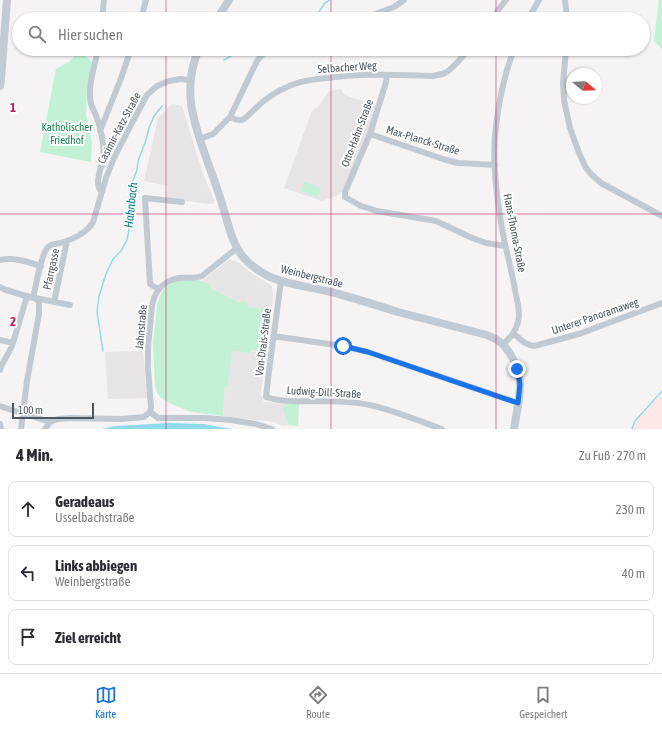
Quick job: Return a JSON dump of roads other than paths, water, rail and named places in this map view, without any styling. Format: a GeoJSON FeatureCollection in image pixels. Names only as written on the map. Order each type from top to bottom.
{"type":"FeatureCollection","features":[{"type":"Feature","properties":{"kind":"street"},"geometry":{"type":"LineString","coordinates":[[0,86],[7,0]]}},
{"type":"Feature","properties":{"kind":"street"},"geometry":{"type":"LineString","coordinates":[[103,12],[104,0]]}},
{"type":"Feature","properties":{"kind":"street"},"geometry":{"type":"LineString","coordinates":[[143,12],[146,0]]}},
{"type":"Feature","properties":{"kind":"street"},"geometry":{"type":"LineString","coordinates":[[221,12],[229,0]]}},
{"type":"Feature","properties":{"kind":"street"},"geometry":{"type":"LineString","coordinates":[[381,12],[394,7],[404,0]]}},
{"type":"Feature","properties":{"kind":"street"},"geometry":{"type":"LineString","coordinates":[[497,12],[506,0]]}},
{"type":"Feature","properties":{"kind":"street"},"geometry":{"type":"LineString","coordinates":[[532,12],[538,0]]}},
{"type":"Feature","properties":{"kind":"street"},"geometry":{"type":"LineString","coordinates":[[565,0],[566,12]]}},
{"type":"Feature","properties":{"kind":"street"},"geometry":{"type":"LineString","coordinates":[[97,56],[90,89],[91,103],[96,115],[104,147],[98,186],[102,192]]}},
{"type":"Feature","properties":{"kind":"street"},"geometry":{"type":"LineString","coordinates":[[100,131],[129,56]]}},
{"type":"Feature","properties":{"kind":"street","name":"Weinbergstraße"},"geometry":{"type":"LineString","coordinates":[[196,56],[190,80],[192,110],[200,140],[233,240],[244,258],[258,270],[281,281],[329,292],[495,338],[503,344],[511,355],[517,369],[520,384],[514,429]]}},
{"type":"Feature","properties":{"kind":"street"},"geometry":{"type":"LineString","coordinates":[[200,140],[213,134],[230,117],[257,61],[261,56]]}},
{"type":"Feature","properties":{"kind":"street","name":"Selbacher Weg"},"geometry":{"type":"LineString","coordinates":[[230,117],[236,120],[242,120],[273,94],[296,83],[347,75],[432,76],[444,74],[462,56]]}},
{"type":"Feature","properties":{"kind":"street","name":"Hans-Thoma-Straße"},"geometry":{"type":"LineString","coordinates":[[512,56],[507,72],[496,127],[495,165],[498,207],[519,309],[518,324],[514,333]]}},
{"type":"Feature","properties":{"kind":"street"},"geometry":{"type":"LineString","coordinates":[[565,56],[563,84],[564,100],[570,128],[586,168],[601,183],[662,216]]}},
{"type":"Feature","properties":{"kind":"street","name":"Otto-Hahn-Straße"},"geometry":{"type":"LineString","coordinates":[[387,75],[370,134],[345,192],[345,197],[361,206],[377,211],[436,220],[486,244],[505,246]]}},
{"type":"Feature","properties":{"kind":"street","name":"Casimir-Katz-Straße"},"geometry":{"type":"LineString","coordinates":[[0,370],[11,350],[21,320],[32,297],[45,251],[52,244],[81,235],[90,226],[96,216],[106,178],[114,158],[147,95],[157,86],[168,81],[180,79],[190,80]]}},
{"type":"Feature","properties":{"kind":"street","name":"Max-Planck-Straße"},"geometry":{"type":"LineString","coordinates":[[370,134],[458,163],[495,165]]}},
{"type":"Feature","properties":{"kind":"street"},"geometry":{"type":"LineString","coordinates":[[182,202],[145,198],[150,284],[158,290],[164,283],[180,278],[195,278],[202,276],[237,248]]}},
{"type":"Feature","properties":{"kind":"street","name":"Pfarrgasse"},"geometry":{"type":"LineString","coordinates":[[54,302],[67,240]]}},
{"type":"Feature","properties":{"kind":"street"},"geometry":{"type":"LineString","coordinates":[[0,260],[6,258],[41,266]]}},
{"type":"Feature","properties":{"kind":"street","name":"Von-Drais-Straße"},"geometry":{"type":"LineString","coordinates":[[274,400],[266,397],[281,281]]}},
{"type":"Feature","properties":{"kind":"street"},"geometry":{"type":"LineString","coordinates":[[0,287],[32,297],[70,306]]}},
{"type":"Feature","properties":{"kind":"street","name":"Jahnstraße"},"geometry":{"type":"LineString","coordinates":[[150,412],[148,347],[153,300],[158,290]]}},
{"type":"Feature","properties":{"kind":"street"},"geometry":{"type":"LineString","coordinates":[[21,429],[22,413],[39,314],[39,302],[32,297]]}},
{"type":"Feature","properties":{"kind":"street","name":"Unterer Panoramaweg"},"geometry":{"type":"LineString","coordinates":[[514,333],[528,345],[534,346],[579,334],[662,303]]}},
{"type":"Feature","properties":{"kind":"street"},"geometry":{"type":"LineString","coordinates":[[503,344],[514,333]]}},
{"type":"Feature","properties":{"kind":"street"},"geometry":{"type":"LineString","coordinates":[[273,336],[343,346],[368,352],[518,403]]}},
{"type":"Feature","properties":{"kind":"street"},"geometry":{"type":"LineString","coordinates":[[0,340],[14,343]]}},
{"type":"Feature","properties":{"kind":"street","name":"Ludwig-Dill-Straße"},"geometry":{"type":"LineString","coordinates":[[274,400],[348,402],[381,408],[442,429]]}},
{"type":"Feature","properties":{"kind":"street"},"geometry":{"type":"LineString","coordinates":[[0,406],[50,422]]}},
{"type":"Feature","properties":{"kind":"street"},"geometry":{"type":"LineString","coordinates":[[45,429],[50,422],[58,419],[140,418],[144,417],[150,412],[158,418],[206,418],[231,420],[256,424],[272,429]]}},
{"type":"Feature","properties":{"kind":"street"},"geometry":{"type":"LineString","coordinates":[[0,424],[1,429]]}},
{"type":"Feature","properties":{"kind":"water"},"geometry":{"type":"Polygon","coordinates":[[[170,423],[203,424],[231,429],[102,429],[115,426],[170,423]]]}},
{"type":"Feature","properties":{"kind":"waterway","name":"Hahnbach"},"geometry":{"type":"LineString","coordinates":[[319,12],[325,3],[330,0]]}},
{"type":"Feature","properties":{"kind":"waterway","name":"Hahnbach"},"geometry":{"type":"LineString","coordinates":[[224,60],[231,56]]}},
{"type":"Feature","properties":{"kind":"waterway","name":"Hahnbach"},"geometry":{"type":"LineString","coordinates":[[103,351],[97,312],[99,296],[106,274],[113,259],[121,251],[127,240],[130,224],[130,188],[137,170],[138,161],[149,128],[154,116],[162,106]]}},
{"type":"Feature","properties":{"kind":"waterway"},"geometry":{"type":"LineString","coordinates":[[632,429],[635,421],[662,391]]}},
{"type":"Feature","properties":{"kind":"park label","name":"Katholischer Friedhof"},"geometry":{"type":"Point","coordinates":[67,133]}}]}
